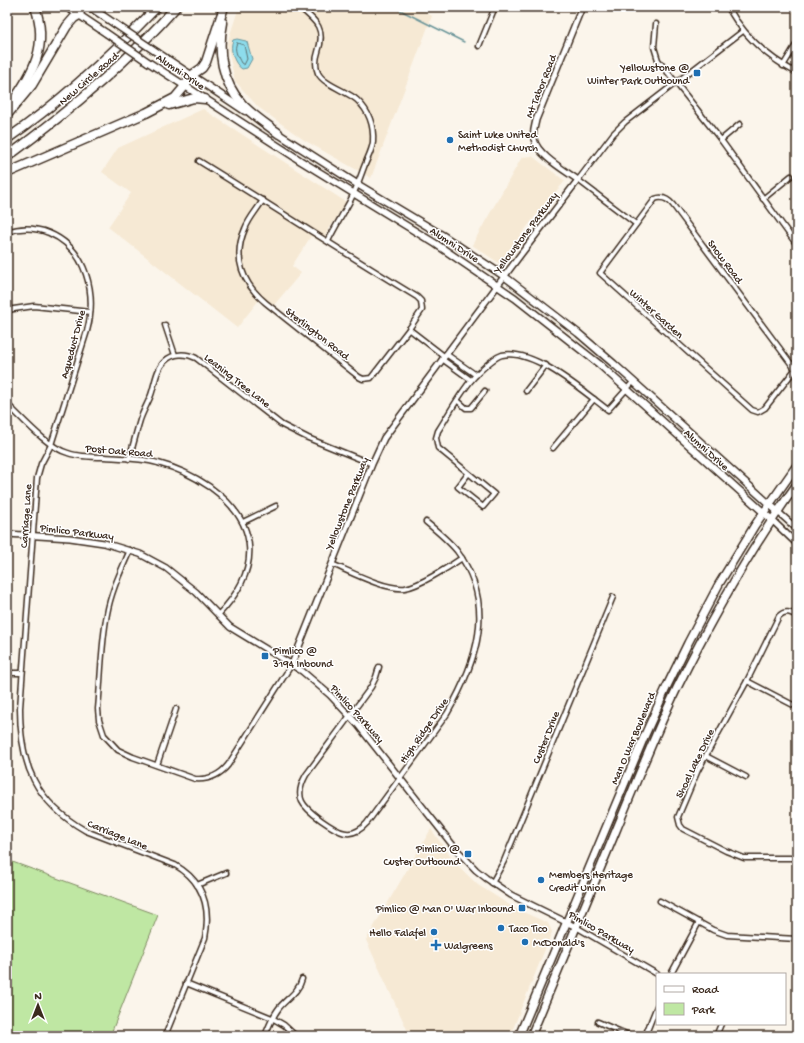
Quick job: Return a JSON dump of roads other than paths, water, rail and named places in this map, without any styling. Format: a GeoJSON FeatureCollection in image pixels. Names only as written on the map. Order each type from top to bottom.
{"type":"FeatureCollection","features":[{"type":"Feature","properties":{"kind":"highway"},"geometry":{"type":"LineString","coordinates":[[7,109],[28,79],[38,58],[40,32],[35,7]]}},
{"type":"Feature","properties":{"kind":"highway","name":"New Circle Road"},"geometry":{"type":"LineString","coordinates":[[7,139],[72,89],[113,51],[156,7]]}},
{"type":"Feature","properties":{"kind":"highway","name":"New Circle Road"},"geometry":{"type":"LineString","coordinates":[[7,157],[55,121],[101,83],[176,7]]}},
{"type":"Feature","properties":{"kind":"highway"},"geometry":{"type":"LineString","coordinates":[[146,113],[174,98],[185,86],[192,75],[202,68],[206,62],[225,7]]}},
{"type":"Feature","properties":{"kind":"highway"},"geometry":{"type":"LineString","coordinates":[[225,7],[221,30],[221,52],[222,64],[229,85],[235,96],[244,105],[278,133]]}},
{"type":"Feature","properties":{"kind":"highway"},"geometry":{"type":"LineString","coordinates":[[7,115],[32,85],[67,26],[80,11]]}},
{"type":"Feature","properties":{"kind":"highway"},"geometry":{"type":"LineString","coordinates":[[7,173],[146,113],[190,98],[197,97],[204,99]]}},
{"type":"Feature","properties":{"kind":"main road","name":"Alumni Drive"},"geometry":{"type":"LineString","coordinates":[[67,7],[80,11],[106,33],[204,99],[436,244],[498,285],[576,345],[772,520]]}},
{"type":"Feature","properties":{"kind":"main road","name":"Alumni Drive"},"geometry":{"type":"LineString","coordinates":[[90,7],[278,133],[357,184],[442,235],[504,276],[578,333],[777,511]]}},
{"type":"Feature","properties":{"kind":"main road","name":"Man O War Boulevard"},"geometry":{"type":"LineString","coordinates":[[519,1036],[666,686],[708,605],[763,513],[797,465]]}},
{"type":"Feature","properties":{"kind":"main road","name":"Man O War Boulevard"},"geometry":{"type":"LineString","coordinates":[[531,1036],[677,688],[734,580],[777,511],[797,484]]}},
{"type":"Feature","properties":{"kind":"street"},"geometry":{"type":"LineString","coordinates":[[299,7],[313,19],[321,31],[321,42],[316,60],[318,73],[327,82],[357,100],[363,106],[370,118],[373,133],[371,152],[354,193],[328,240]]}},
{"type":"Feature","properties":{"kind":"street"},"geometry":{"type":"LineString","coordinates":[[479,46],[495,7]]}},
{"type":"Feature","properties":{"kind":"street","name":"Mt Tabor Road"},"geometry":{"type":"LineString","coordinates":[[578,180],[542,153],[533,138],[536,120],[582,7]]}},
{"type":"Feature","properties":{"kind":"street"},"geometry":{"type":"LineString","coordinates":[[728,7],[743,31],[765,53],[783,66],[797,73]]}},
{"type":"Feature","properties":{"kind":"street"},"geometry":{"type":"LineString","coordinates":[[656,24],[654,40],[655,54],[658,60],[721,140],[797,246]]}},
{"type":"Feature","properties":{"kind":"street","name":"Yellowstone Parkway"},"geometry":{"type":"LineString","coordinates":[[130,550],[115,586],[104,629],[98,709],[99,720],[104,736],[118,750],[132,757],[194,780],[211,778],[222,772],[228,765],[292,664],[372,464],[390,430],[504,276],[619,128],[743,31]]}},
{"type":"Feature","properties":{"kind":"street"},"geometry":{"type":"LineString","coordinates":[[783,66],[797,43]]}},
{"type":"Feature","properties":{"kind":"street"},"geometry":{"type":"LineString","coordinates":[[721,140],[740,124]]}},
{"type":"Feature","properties":{"kind":"street"},"geometry":{"type":"LineString","coordinates":[[199,161],[328,240],[420,299],[422,310],[410,329],[471,380]]}},
{"type":"Feature","properties":{"kind":"street"},"geometry":{"type":"LineString","coordinates":[[763,199],[791,176]]}},
{"type":"Feature","properties":{"kind":"street"},"geometry":{"type":"LineString","coordinates":[[578,180],[636,224]]}},
{"type":"Feature","properties":{"kind":"street","name":"Snow Road"},"geometry":{"type":"LineString","coordinates":[[636,224],[655,199],[662,198],[669,201],[796,368]]}},
{"type":"Feature","properties":{"kind":"street","name":"Sterlington Road"},"geometry":{"type":"LineString","coordinates":[[263,200],[245,228],[240,246],[243,275],[252,291],[258,297],[363,379],[373,376],[410,329]]}},
{"type":"Feature","properties":{"kind":"street","name":"Winter Garden"},"geometry":{"type":"LineString","coordinates":[[636,224],[600,273],[746,406],[755,411],[762,411],[796,368]]}},
{"type":"Feature","properties":{"kind":"street","name":"Aqueduct Drive"},"geometry":{"type":"LineString","coordinates":[[7,232],[17,229],[40,230],[55,236],[70,247],[82,263],[88,281],[91,303],[87,331],[51,445]]}},
{"type":"Feature","properties":{"kind":"street"},"geometry":{"type":"LineString","coordinates":[[7,310],[34,306],[90,312]]}},
{"type":"Feature","properties":{"kind":"street"},"geometry":{"type":"LineString","coordinates":[[129,459],[140,420],[159,368],[165,360],[175,355],[165,325]]}},
{"type":"Feature","properties":{"kind":"street","name":"Leaning Tree Lane"},"geometry":{"type":"LineString","coordinates":[[175,355],[188,355],[196,358],[273,419],[293,432],[372,464]]}},
{"type":"Feature","properties":{"kind":"street"},"geometry":{"type":"LineString","coordinates":[[468,474],[458,487],[484,507],[494,494],[438,448],[436,438],[438,431],[471,380],[501,355],[517,355],[531,358],[546,365],[608,410],[633,382]]}},
{"type":"Feature","properties":{"kind":"street"},"geometry":{"type":"LineString","coordinates":[[444,356],[476,375]]}},
{"type":"Feature","properties":{"kind":"street"},"geometry":{"type":"LineString","coordinates":[[526,391],[546,365]]}},
{"type":"Feature","properties":{"kind":"street"},"geometry":{"type":"LineString","coordinates":[[458,401],[466,408],[471,408],[485,391]]}},
{"type":"Feature","properties":{"kind":"street"},"geometry":{"type":"LineString","coordinates":[[553,448],[594,399]]}},
{"type":"Feature","properties":{"kind":"street","name":"Post Oak Road"},"geometry":{"type":"LineString","coordinates":[[7,404],[51,445],[60,450],[77,455],[159,463],[179,470],[197,479],[224,498],[243,522],[250,545],[248,564],[240,586],[234,597],[218,615]]}},
{"type":"Feature","properties":{"kind":"street","name":"Carriage Lane"},"geometry":{"type":"LineString","coordinates":[[51,445],[40,464],[36,478],[22,674],[20,722],[23,752],[27,766],[34,780],[50,803],[60,814],[73,824],[86,832],[175,865],[185,872],[198,885],[206,908],[207,926],[205,938],[165,1036]]}},
{"type":"Feature","properties":{"kind":"street"},"geometry":{"type":"LineString","coordinates":[[243,522],[276,506]]}},
{"type":"Feature","properties":{"kind":"street","name":"Alumni Drive"},"geometry":{"type":"LineString","coordinates":[[777,511],[797,530]]}},
{"type":"Feature","properties":{"kind":"street","name":"Alumni Drive"},"geometry":{"type":"LineString","coordinates":[[772,520],[797,544]]}},
{"type":"Feature","properties":{"kind":"street","name":"High Ridge Drive"},"geometry":{"type":"LineString","coordinates":[[378,666],[372,687],[302,783],[300,794],[303,805],[307,810],[340,832],[352,833],[362,828],[400,778],[454,702],[470,665],[477,643],[480,624],[480,606],[471,574],[462,558],[449,542],[426,522]]}},
{"type":"Feature","properties":{"kind":"street","name":"Pimlico Parkway"},"geometry":{"type":"LineString","coordinates":[[7,534],[94,541],[130,550],[153,560],[174,574],[196,592],[235,630],[292,664],[330,694],[350,716],[464,858],[476,870],[492,883],[525,902],[567,922],[656,973]]}},
{"type":"Feature","properties":{"kind":"street"},"geometry":{"type":"LineString","coordinates":[[332,564],[386,586],[406,588],[462,558]]}},
{"type":"Feature","properties":{"kind":"street","name":"Custer Drive"},"geometry":{"type":"LineString","coordinates":[[492,883],[504,861],[613,597]]}},
{"type":"Feature","properties":{"kind":"street","name":"Shoal Lake Drive"},"geometry":{"type":"LineString","coordinates":[[797,616],[785,612],[779,616],[747,681],[698,770],[679,813],[681,826],[726,851],[744,858],[797,858]]}},
{"type":"Feature","properties":{"kind":"street"},"geometry":{"type":"LineString","coordinates":[[7,673],[22,674]]}},
{"type":"Feature","properties":{"kind":"street"},"geometry":{"type":"LineString","coordinates":[[747,681],[797,707]]}},
{"type":"Feature","properties":{"kind":"street"},"geometry":{"type":"LineString","coordinates":[[157,766],[176,709]]}},
{"type":"Feature","properties":{"kind":"street"},"geometry":{"type":"LineString","coordinates":[[706,756],[746,777]]}},
{"type":"Feature","properties":{"kind":"street"},"geometry":{"type":"LineString","coordinates":[[198,885],[226,873]]}},
{"type":"Feature","properties":{"kind":"street"},"geometry":{"type":"LineString","coordinates":[[660,901],[727,935],[797,939]]}},
{"type":"Feature","properties":{"kind":"street"},"geometry":{"type":"LineString","coordinates":[[672,973],[699,922]]}},
{"type":"Feature","properties":{"kind":"street"},"geometry":{"type":"LineString","coordinates":[[265,1036],[272,1018],[280,1007],[300,986],[302,979]]}},
{"type":"Feature","properties":{"kind":"street"},"geometry":{"type":"LineString","coordinates":[[186,983],[272,1018],[284,1025],[296,1036]]}},
{"type":"Feature","properties":{"kind":"street"},"geometry":{"type":"LineString","coordinates":[[645,1036],[656,1008]]}},
{"type":"Feature","properties":{"kind":"street"},"geometry":{"type":"LineString","coordinates":[[598,1022],[631,1036]]}},
{"type":"Feature","properties":{"kind":"street"},"geometry":{"type":"LineString","coordinates":[[716,1036],[721,1025]]}},
{"type":"Feature","properties":{"kind":"water"},"geometry":{"type":"Polygon","coordinates":[[[237,39],[247,42],[252,59],[247,68],[242,69],[239,67],[233,56],[232,44],[233,40],[237,39]]]}},
{"type":"Feature","properties":{"kind":"waterway"},"geometry":{"type":"LineString","coordinates":[[394,7],[464,42]]}},
{"type":"Feature","properties":{"kind":"place","name":"Yellowstone @ Winter Park Outbound"},"geometry":{"type":"Point","coordinates":[697,73]}},
{"type":"Feature","properties":{"kind":"place","name":"Saint Luke United Methodist Church"},"geometry":{"type":"Point","coordinates":[450,140]}},
{"type":"Feature","properties":{"kind":"place","name":"Pimlico @ 3194 Inbound"},"geometry":{"type":"Point","coordinates":[265,656]}},
{"type":"Feature","properties":{"kind":"place","name":"Pimlico @ Custer Outbound"},"geometry":{"type":"Point","coordinates":[468,854]}},
{"type":"Feature","properties":{"kind":"place","name":"Members Heritage Credit Union"},"geometry":{"type":"Point","coordinates":[541,880]}},
{"type":"Feature","properties":{"kind":"place","name":"Pimlico @ Man O' War Inbound"},"geometry":{"type":"Point","coordinates":[522,908]}},
{"type":"Feature","properties":{"kind":"place","name":"Taco Tico"},"geometry":{"type":"Point","coordinates":[501,928]}},
{"type":"Feature","properties":{"kind":"place","name":"Hello Falafel"},"geometry":{"type":"Point","coordinates":[434,932]}},
{"type":"Feature","properties":{"kind":"place","name":"McDonald's"},"geometry":{"type":"Point","coordinates":[525,942]}},
{"type":"Feature","properties":{"kind":"place","name":"Walgreens"},"geometry":{"type":"Point","coordinates":[436,945]}}]}
